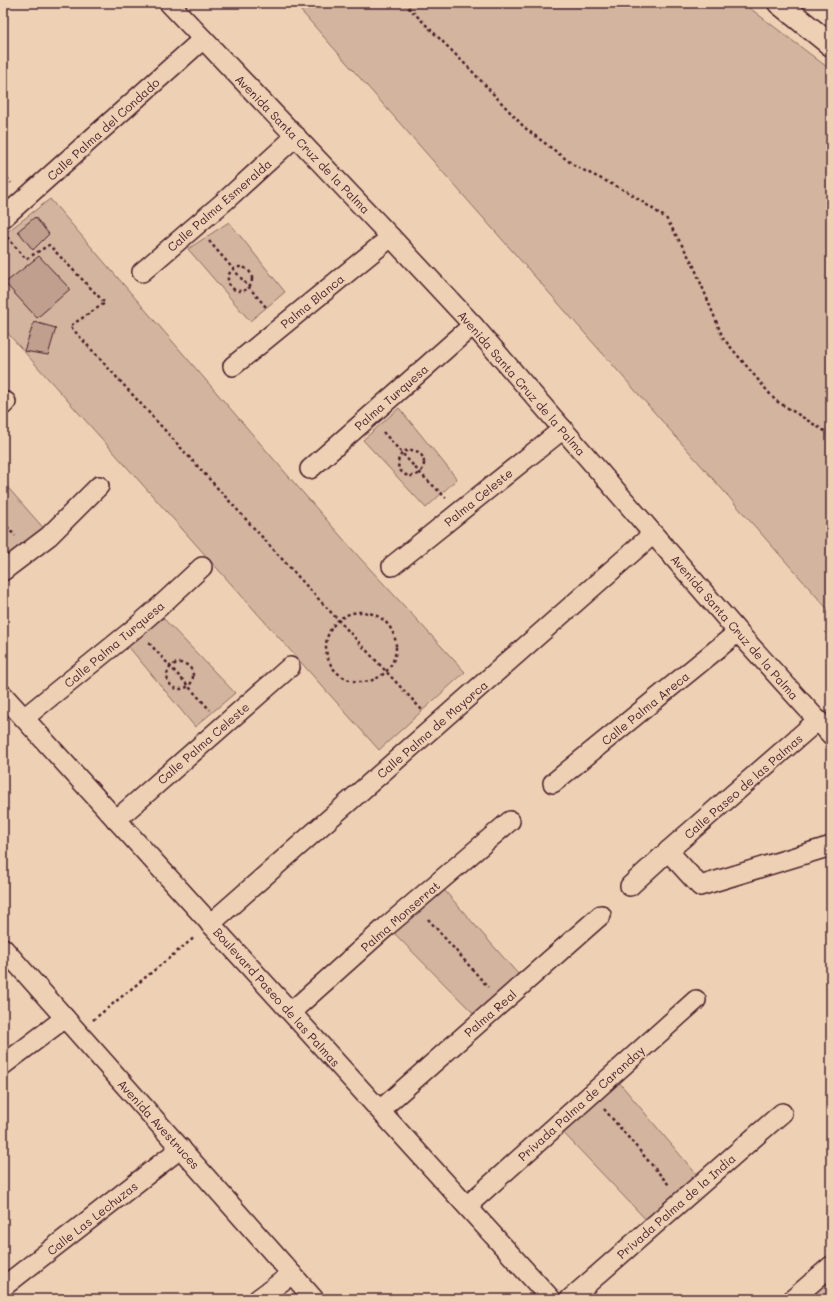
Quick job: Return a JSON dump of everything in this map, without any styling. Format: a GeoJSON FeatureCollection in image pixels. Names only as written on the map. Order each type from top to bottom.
{"type":"FeatureCollection","features":[{"type":"Feature","properties":{"kind":"main road"},"geometry":{"type":"LineString","coordinates":[[779,3],[831,45]]}},
{"type":"Feature","properties":{"kind":"street","name":"Avenida Santa Cruz de la Palma"},"geometry":{"type":"LineString","coordinates":[[169,3],[473,325],[738,632],[831,735]]}},
{"type":"Feature","properties":{"kind":"street","name":"Calle Palma del Condado"},"geometry":{"type":"LineString","coordinates":[[4,226],[203,40]]}},
{"type":"Feature","properties":{"kind":"street","name":"Calle Palma Esmeralda"},"geometry":{"type":"LineString","coordinates":[[142,272],[226,200],[296,136]]}},
{"type":"Feature","properties":{"kind":"street","name":"Palma Blanca"},"geometry":{"type":"LineString","coordinates":[[232,366],[391,237]]}},
{"type":"Feature","properties":{"kind":"street","name":"Palma Turquesa"},"geometry":{"type":"LineString","coordinates":[[310,469],[473,325]]}},
{"type":"Feature","properties":{"kind":"street","name":"Palma Celeste"},"geometry":{"type":"LineString","coordinates":[[392,566],[563,429]]}},
{"type":"Feature","properties":{"kind":"street"},"geometry":{"type":"LineString","coordinates":[[3,571],[49,536],[100,486]]}},
{"type":"Feature","properties":{"kind":"street","name":"Calle Palma de Mayorca"},"geometry":{"type":"LineString","coordinates":[[210,924],[653,534]]}},
{"type":"Feature","properties":{"kind":"street","name":"Calle Palma Turquesa"},"geometry":{"type":"LineString","coordinates":[[24,718],[135,628],[202,567]]}},
{"type":"Feature","properties":{"kind":"street","name":"Calle Palma Areca"},"geometry":{"type":"LineString","coordinates":[[552,784],[738,632]]}},
{"type":"Feature","properties":{"kind":"street","name":"Calle Palma Celeste"},"geometry":{"type":"LineString","coordinates":[[116,820],[290,667]]}},
{"type":"Feature","properties":{"kind":"street","name":"Boulevard Paseo de las Palmas"},"geometry":{"type":"LineString","coordinates":[[3,695],[551,1299]]}},
{"type":"Feature","properties":{"kind":"street","name":"Calle Paseo de las Palmas"},"geometry":{"type":"LineString","coordinates":[[630,886],[818,720]]}},
{"type":"Feature","properties":{"kind":"street","name":"Palma Monserrat"},"geometry":{"type":"LineString","coordinates":[[291,1012],[387,926],[510,821]]}},
{"type":"Feature","properties":{"kind":"street"},"geometry":{"type":"LineString","coordinates":[[668,851],[700,886],[831,846]]}},
{"type":"Feature","properties":{"kind":"street","name":"Palma Real"},"geometry":{"type":"LineString","coordinates":[[380,1110],[600,915]]}},
{"type":"Feature","properties":{"kind":"street","name":"Avenida Avestruces"},"geometry":{"type":"LineString","coordinates":[[3,948],[314,1299]]}},
{"type":"Feature","properties":{"kind":"street","name":"Privada Palma de Caranday"},"geometry":{"type":"LineString","coordinates":[[467,1206],[696,1000]]}},
{"type":"Feature","properties":{"kind":"street"},"geometry":{"type":"LineString","coordinates":[[3,1066],[65,1018]]}},
{"type":"Feature","properties":{"kind":"street","name":"Privada Palma de la India"},"geometry":{"type":"LineString","coordinates":[[570,1299],[782,1113]]}},
{"type":"Feature","properties":{"kind":"street","name":"Calle Las Lechuzas"},"geometry":{"type":"LineString","coordinates":[[3,1288],[181,1148]]}},
{"type":"Feature","properties":{"kind":"street"},"geometry":{"type":"LineString","coordinates":[[793,1299],[831,1266]]}},
{"type":"Feature","properties":{"kind":"street"},"geometry":{"type":"LineString","coordinates":[[258,1299],[292,1274]]}},
{"type":"Feature","properties":{"kind":"street"},"geometry":{"type":"LineString","coordinates":[[3,1288],[12,1299]]}},
{"type":"Feature","properties":{"kind":"path"},"geometry":{"type":"LineString","coordinates":[[404,3],[470,69],[525,128],[576,166],[628,192],[666,218],[693,264],[723,338],[775,400],[831,435]]}},
{"type":"Feature","properties":{"kind":"path"},"geometry":{"type":"LineString","coordinates":[[4,226],[26,259],[49,245],[105,303],[70,326],[338,620],[436,725]]}},
{"type":"Feature","properties":{"kind":"path"},"geometry":{"type":"LineString","coordinates":[[206,238],[266,307]]}},
{"type":"Feature","properties":{"kind":"path"},"geometry":{"type":"LineString","coordinates":[[238,266],[249,270],[252,277],[249,287],[240,291],[229,285],[228,277],[233,268],[238,266]]}},
{"type":"Feature","properties":{"kind":"path"},"geometry":{"type":"LineString","coordinates":[[370,416],[402,454],[460,512]]}},
{"type":"Feature","properties":{"kind":"path"},"geometry":{"type":"LineString","coordinates":[[410,450],[419,453],[424,460],[424,465],[420,473],[408,476],[401,472],[399,469],[398,460],[402,454],[410,450]]}},
{"type":"Feature","properties":{"kind":"path"},"geometry":{"type":"LineString","coordinates":[[360,611],[372,613],[383,618],[391,627],[396,638],[397,651],[387,672],[378,678],[367,682],[356,682],[345,679],[336,672],[329,663],[326,652],[326,641],[330,629],[338,620],[348,614],[360,611]]}},
{"type":"Feature","properties":{"kind":"path"},"geometry":{"type":"LineString","coordinates":[[135,628],[224,725]]}},
{"type":"Feature","properties":{"kind":"path"},"geometry":{"type":"LineString","coordinates":[[182,663],[191,670],[192,681],[188,686],[182,689],[176,689],[170,685],[167,679],[167,672],[171,667],[182,663]]}},
{"type":"Feature","properties":{"kind":"path"},"geometry":{"type":"LineString","coordinates":[[414,903],[502,1003]]}},
{"type":"Feature","properties":{"kind":"path"},"geometry":{"type":"LineString","coordinates":[[78,1033],[210,924]]}},
{"type":"Feature","properties":{"kind":"path"},"geometry":{"type":"LineString","coordinates":[[590,1094],[682,1200]]}},
{"type":"Feature","properties":{"kind":"shaded area"},"geometry":{"type":"Polygon","coordinates":[[[294,3],[743,3],[831,70],[831,613],[294,3]]]}},
{"type":"Feature","properties":{"kind":"shaded area"},"geometry":{"type":"Polygon","coordinates":[[[50,199],[359,557],[465,672],[379,750],[3,328],[3,235],[50,199]]]}},
{"type":"Feature","properties":{"kind":"shaded area"},"geometry":{"type":"Polygon","coordinates":[[[229,222],[285,292],[250,321],[188,249],[229,222]]]}},
{"type":"Feature","properties":{"kind":"shaded area"},"geometry":{"type":"Polygon","coordinates":[[[399,408],[457,479],[426,508],[363,440],[399,408]]]}},
{"type":"Feature","properties":{"kind":"shaded area"},"geometry":{"type":"Polygon","coordinates":[[[3,482],[47,532],[10,560],[3,551],[3,482]]]}},
{"type":"Feature","properties":{"kind":"shaded area"},"geometry":{"type":"Polygon","coordinates":[[[163,618],[235,693],[195,727],[128,646],[163,618]]]}},
{"type":"Feature","properties":{"kind":"shaded area"},"geometry":{"type":"Polygon","coordinates":[[[438,883],[525,982],[481,1021],[387,926],[438,883]]]}},
{"type":"Feature","properties":{"kind":"shaded area"},"geometry":{"type":"Polygon","coordinates":[[[612,1074],[703,1182],[652,1226],[556,1125],[612,1074]]]}},
{"type":"Feature","properties":{"kind":"shaded area"},"geometry":{"type":"Polygon","coordinates":[[[827,1283],[831,1288],[831,1299],[809,1299],[827,1283]]]}},
{"type":"Feature","properties":{"kind":"building"},"geometry":{"type":"Polygon","coordinates":[[[35,217],[49,234],[33,250],[18,231],[35,217]]]}},
{"type":"Feature","properties":{"kind":"building"},"geometry":{"type":"Polygon","coordinates":[[[39,256],[70,289],[37,318],[5,283],[39,256]]]}},
{"type":"Feature","properties":{"kind":"building"},"geometry":{"type":"Polygon","coordinates":[[[34,322],[56,328],[48,355],[24,351],[34,322]]]}}]}
